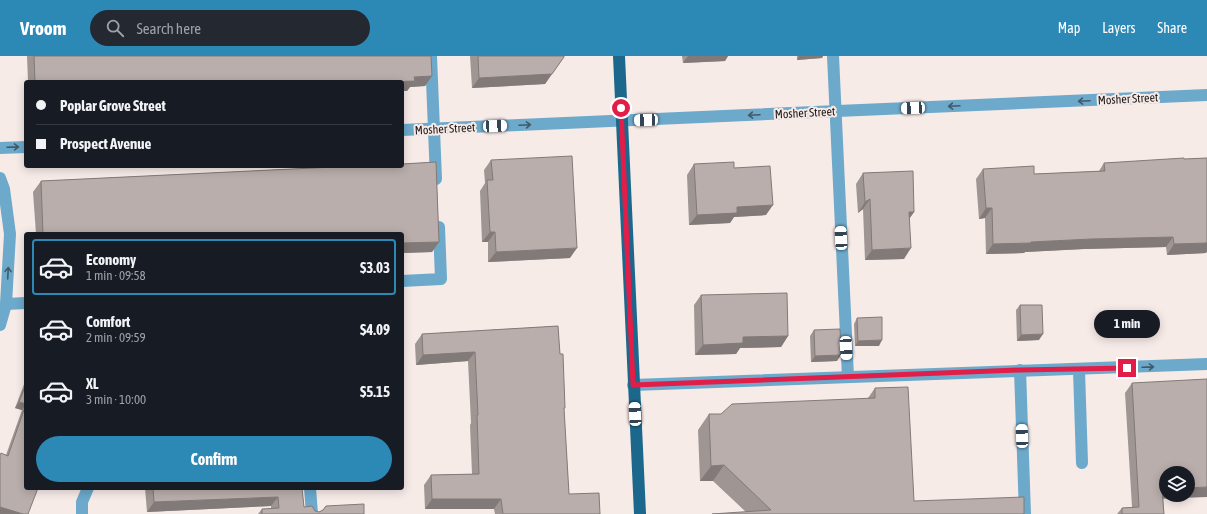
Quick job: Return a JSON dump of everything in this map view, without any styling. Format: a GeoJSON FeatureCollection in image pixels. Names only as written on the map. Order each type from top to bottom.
{"type":"FeatureCollection","features":[{"type":"Feature","properties":{"kind":"main road"},"geometry":{"type":"LineString","coordinates":[[619,56],[640,514]]}},
{"type":"Feature","properties":{"kind":"street"},"geometry":{"type":"LineString","coordinates":[[431,56],[437,192]]}},
{"type":"Feature","properties":{"kind":"street"},"geometry":{"type":"LineString","coordinates":[[833,56],[848,377]]}},
{"type":"Feature","properties":{"kind":"street","name":"Mosher Street"},"geometry":{"type":"LineString","coordinates":[[404,130],[1207,95]]}},
{"type":"Feature","properties":{"kind":"street"},"geometry":{"type":"LineString","coordinates":[[0,148],[24,147]]}},
{"type":"Feature","properties":{"kind":"street"},"geometry":{"type":"LineString","coordinates":[[0,178],[4,189],[10,234],[6,304],[0,325]]}},
{"type":"Feature","properties":{"kind":"street"},"geometry":{"type":"LineString","coordinates":[[404,281],[441,279],[438,216]]}},
{"type":"Feature","properties":{"kind":"street"},"geometry":{"type":"LineString","coordinates":[[6,304],[24,303]]}},
{"type":"Feature","properties":{"kind":"street"},"geometry":{"type":"LineString","coordinates":[[633,385],[1020,370],[1079,370],[1207,364]]}},
{"type":"Feature","properties":{"kind":"street"},"geometry":{"type":"LineString","coordinates":[[1020,370],[1025,514]]}},
{"type":"Feature","properties":{"kind":"street"},"geometry":{"type":"LineString","coordinates":[[1079,370],[1082,463]]}},
{"type":"Feature","properties":{"kind":"street"},"geometry":{"type":"LineString","coordinates":[[82,514],[82,502],[87,490]]}},
{"type":"Feature","properties":{"kind":"street"},"geometry":{"type":"LineString","coordinates":[[310,490],[312,514]]}},
{"type":"Feature","properties":{"kind":"building"},"geometry":{"type":"Polygon","coordinates":[[[34,56],[431,56],[432,76],[414,77],[415,81],[404,81],[404,80],[35,80],[34,56]]]}},
{"type":"Feature","properties":{"kind":"building"},"geometry":{"type":"Polygon","coordinates":[[[478,56],[564,57],[552,74],[479,78],[478,56]]]}},
{"type":"Feature","properties":{"kind":"building"},"geometry":{"type":"Polygon","coordinates":[[[572,156],[577,248],[496,252],[495,232],[490,232],[487,180],[493,180],[491,160],[572,156]]]}},
{"type":"Feature","properties":{"kind":"building"},"geometry":{"type":"Polygon","coordinates":[[[1207,158],[1207,243],[1174,244],[1173,237],[993,244],[992,208],[986,208],[983,169],[1034,166],[1034,174],[1105,171],[1104,163],[1207,158]]]}},
{"type":"Feature","properties":{"kind":"building"},"geometry":{"type":"Polygon","coordinates":[[[436,162],[439,242],[404,243],[404,232],[43,232],[41,181],[313,168],[404,168],[404,164],[436,162]]]}},
{"type":"Feature","properties":{"kind":"building"},"geometry":{"type":"Polygon","coordinates":[[[734,162],[734,168],[770,166],[773,205],[737,207],[737,213],[697,215],[694,164],[734,162]]]}},
{"type":"Feature","properties":{"kind":"building"},"geometry":{"type":"Polygon","coordinates":[[[913,171],[914,212],[909,212],[911,248],[872,250],[870,199],[865,202],[863,173],[913,171]]]}},
{"type":"Feature","properties":{"kind":"building"},"geometry":{"type":"Polygon","coordinates":[[[787,293],[788,336],[743,337],[743,343],[703,345],[701,295],[787,293]]]}},
{"type":"Feature","properties":{"kind":"building"},"geometry":{"type":"Polygon","coordinates":[[[1020,305],[1042,305],[1043,334],[1021,335],[1020,305]]]}},
{"type":"Feature","properties":{"kind":"building"},"geometry":{"type":"Polygon","coordinates":[[[882,317],[882,340],[858,341],[857,318],[882,317]]]}},
{"type":"Feature","properties":{"kind":"building"},"geometry":{"type":"Polygon","coordinates":[[[558,326],[560,354],[563,354],[564,408],[569,494],[599,493],[600,514],[503,514],[501,499],[432,499],[431,475],[479,474],[475,352],[423,355],[422,334],[558,326]]]}},
{"type":"Feature","properties":{"kind":"building"},"geometry":{"type":"Polygon","coordinates":[[[840,329],[841,355],[815,356],[814,330],[840,329]]]}},
{"type":"Feature","properties":{"kind":"building"},"geometry":{"type":"Polygon","coordinates":[[[1207,379],[1207,487],[1195,488],[1195,466],[1159,466],[1159,502],[1163,502],[1164,514],[1122,514],[1122,508],[1139,507],[1132,383],[1207,379]]]}},
{"type":"Feature","properties":{"kind":"building"},"geometry":{"type":"Polygon","coordinates":[[[908,387],[914,501],[1024,497],[1024,514],[712,514],[771,510],[724,465],[711,466],[709,414],[721,414],[732,404],[875,398],[875,388],[908,387]]]}},
{"type":"Feature","properties":{"kind":"building"},"geometry":{"type":"Polygon","coordinates":[[[24,389],[24,403],[19,402],[24,389]]]}},
{"type":"Feature","properties":{"kind":"building"},"geometry":{"type":"Polygon","coordinates":[[[24,410],[24,490],[37,490],[28,514],[23,514],[0,507],[0,455],[1,453],[8,456],[24,410]]]}},
{"type":"Feature","properties":{"kind":"building"},"geometry":{"type":"Polygon","coordinates":[[[153,490],[302,490],[304,507],[312,506],[315,511],[319,512],[326,506],[364,504],[364,514],[262,514],[262,509],[279,508],[278,497],[154,502],[153,490]]]}},
{"type":"Feature","properties":{"kind":"route"},"geometry":{"type":"LineString","coordinates":[[621,108],[633,385],[1020,370],[1127,368]]}}]}
